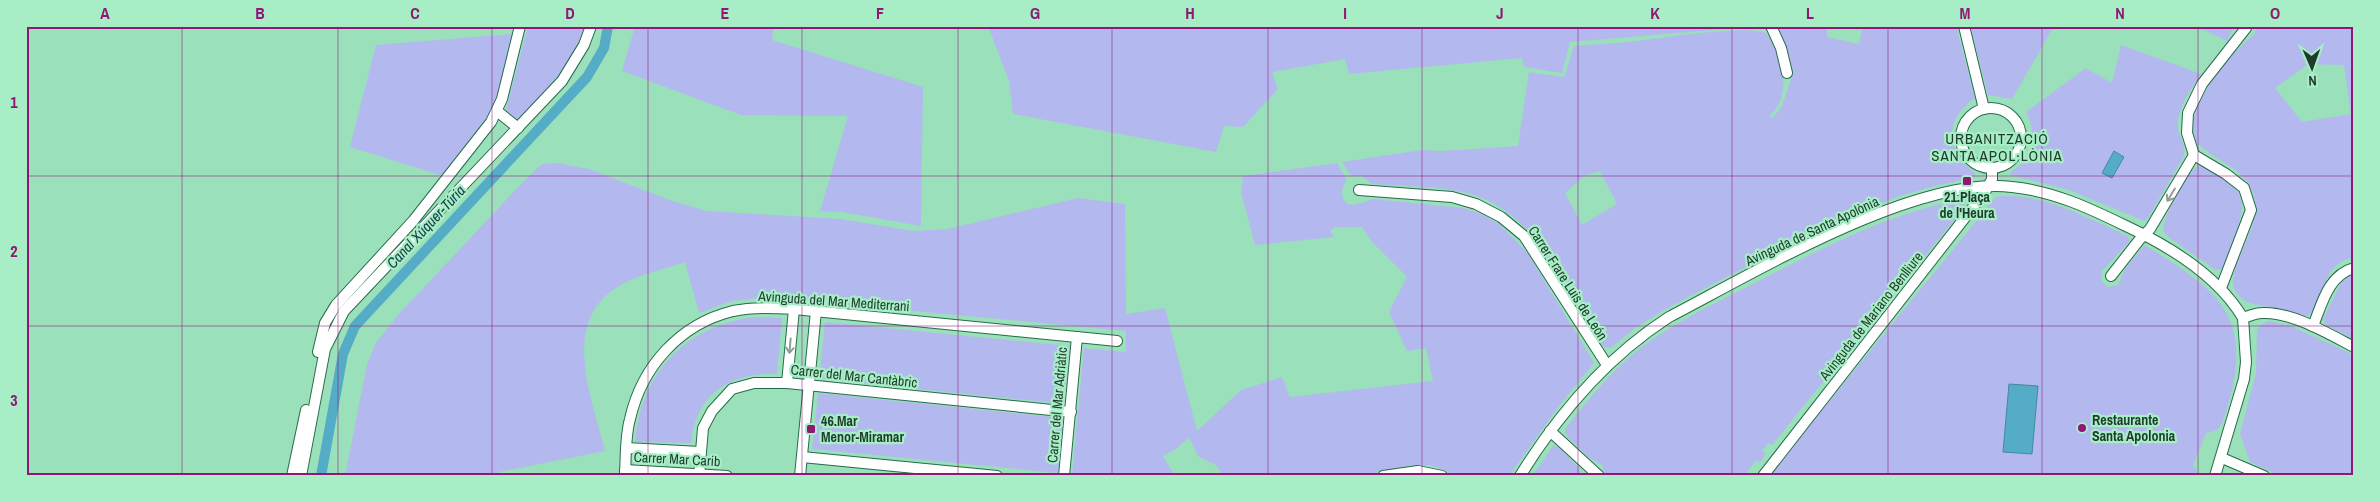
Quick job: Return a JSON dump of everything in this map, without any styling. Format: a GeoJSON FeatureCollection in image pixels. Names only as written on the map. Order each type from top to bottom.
{"type":"FeatureCollection","features":[{"type":"Feature","properties":{"kind":"street"},"geometry":{"type":"LineString","coordinates":[[301,476],[325,348],[334,326],[409,233],[498,111],[508,80],[520,26]]}},
{"type":"Feature","properties":{"kind":"street"},"geometry":{"type":"LineString","coordinates":[[292,476],[325,323],[345,293],[518,128],[562,81],[584,45],[591,26]]}},
{"type":"Feature","properties":{"kind":"street"},"geometry":{"type":"LineString","coordinates":[[1771,26],[1781,48],[1788,73]]}},
{"type":"Feature","properties":{"kind":"street"},"geometry":{"type":"LineString","coordinates":[[1964,26],[1984,109]]}},
{"type":"Feature","properties":{"kind":"street"},"geometry":{"type":"LineString","coordinates":[[2221,288],[2251,210],[2244,188],[2226,174],[2194,155],[2187,132],[2188,113],[2202,84],[2246,28]]}},
{"type":"Feature","properties":{"kind":"street"},"geometry":{"type":"LineString","coordinates":[[1984,109],[2000,109],[2009,114],[2019,126],[2021,143],[2016,155],[2010,162],[1992,168],[1974,163],[1965,154],[1961,144],[1963,126],[1971,115],[1984,109]]}},
{"type":"Feature","properties":{"kind":"street"},"geometry":{"type":"LineString","coordinates":[[498,111],[518,128]]}},
{"type":"Feature","properties":{"kind":"street"},"geometry":{"type":"LineString","coordinates":[[2111,276],[2140,239],[2146,235],[2194,155]]}},
{"type":"Feature","properties":{"kind":"street","name":"Avinguda de Mariano Benlliure"},"geometry":{"type":"LineString","coordinates":[[1763,476],[1951,237],[1988,186],[1992,179],[1992,168]]}},
{"type":"Feature","properties":{"kind":"street","name":"Avinguda de Santa Apolònia"},"geometry":{"type":"LineString","coordinates":[[1520,476],[1550,431],[1607,365],[1644,333],[1668,317],[1819,240],[1918,200],[1961,189],[2010,186],[2049,193],[2075,202],[2146,235],[2176,254],[2221,288],[2243,318]]}},
{"type":"Feature","properties":{"kind":"street","name":"Carrer Frare Luis de León"},"geometry":{"type":"LineString","coordinates":[[1359,190],[1452,197],[1476,204],[1501,217],[1524,236],[1607,365]]}},
{"type":"Feature","properties":{"kind":"street"},"geometry":{"type":"LineString","coordinates":[[2313,326],[2332,282],[2343,271],[2354,268]]}},
{"type":"Feature","properties":{"kind":"street","name":"Avinguda del Mar Mediterrani"},"geometry":{"type":"LineString","coordinates":[[625,473],[629,420],[643,381],[650,368],[668,347],[696,326],[712,318],[734,311],[760,308],[794,309],[1117,341]]}},
{"type":"Feature","properties":{"kind":"street"},"geometry":{"type":"LineString","coordinates":[[787,383],[794,309]]}},
{"type":"Feature","properties":{"kind":"street"},"geometry":{"type":"LineString","coordinates":[[800,476],[816,311]]}},
{"type":"Feature","properties":{"kind":"street"},"geometry":{"type":"LineString","coordinates":[[2215,476],[2238,402],[2246,362],[2243,318],[2262,313],[2282,316],[2313,326],[2354,347]]}},
{"type":"Feature","properties":{"kind":"street","name":"Carrer del Mar Adriàtic"},"geometry":{"type":"LineString","coordinates":[[1064,476],[1077,337]]}},
{"type":"Feature","properties":{"kind":"street","name":"Carrer del Mar Cantàbric"},"geometry":{"type":"LineString","coordinates":[[699,475],[703,428],[712,411],[732,389],[754,383],[809,385],[1071,412]]}},
{"type":"Feature","properties":{"kind":"street"},"geometry":{"type":"LineString","coordinates":[[1550,431],[1599,476]]}},
{"type":"Feature","properties":{"kind":"street","name":"Carrer Mar Carib"},"geometry":{"type":"LineString","coordinates":[[626,448],[700,452]]}},
{"type":"Feature","properties":{"kind":"street"},"geometry":{"type":"LineString","coordinates":[[802,456],[914,472],[997,476]]}},
{"type":"Feature","properties":{"kind":"street"},"geometry":{"type":"LineString","coordinates":[[2222,458],[2264,476]]}},
{"type":"Feature","properties":{"kind":"street"},"geometry":{"type":"LineString","coordinates":[[1383,476],[1418,470],[1442,476]]}},
{"type":"Feature","properties":{"kind":"street"},"geometry":{"type":"LineString","coordinates":[[914,472],[928,476]]}},
{"type":"Feature","properties":{"kind":"street","name":"Carrer Mar Carib"},"geometry":{"type":"LineString","coordinates":[[625,473],[727,476]]}},
{"type":"Feature","properties":{"kind":"shaded area"},"geometry":{"type":"Polygon","coordinates":[[[528,26],[586,26],[573,53],[556,79],[515,123],[505,114],[528,26]]]}},
{"type":"Feature","properties":{"kind":"shaded area"},"geometry":{"type":"Polygon","coordinates":[[[635,26],[774,26],[772,40],[923,87],[921,226],[842,212],[820,211],[848,116],[741,115],[622,71],[635,26]]]}},
{"type":"Feature","properties":{"kind":"shaded area"},"geometry":{"type":"Polygon","coordinates":[[[988,26],[1761,26],[1570,42],[1562,73],[1524,67],[1522,58],[1349,74],[1345,59],[1272,72],[1278,89],[1243,127],[1224,126],[1216,152],[1013,114],[1009,81],[988,26]]]}},
{"type":"Feature","properties":{"kind":"shaded area"},"geometry":{"type":"Polygon","coordinates":[[[1777,26],[1827,26],[1827,37],[1859,44],[1863,26],[1956,26],[1975,98],[1957,116],[1953,126],[1953,145],[1965,164],[1975,173],[1975,177],[1899,196],[1811,233],[1669,307],[1635,328],[1611,348],[1602,346],[1548,255],[1531,234],[1512,216],[1491,202],[1467,193],[1431,188],[1372,184],[1362,176],[1351,176],[1342,162],[1422,150],[1441,151],[1518,146],[1529,72],[1564,77],[1574,46],[1620,43],[1724,31],[1758,31],[1767,34],[1777,55],[1783,76],[1781,98],[1777,107],[1769,116],[1773,118],[1782,106],[1792,76],[1777,26]],[[1600,171],[1584,176],[1565,193],[1582,225],[1617,204],[1600,171]]]}},
{"type":"Feature","properties":{"kind":"shaded area"},"geometry":{"type":"Polygon","coordinates":[[[1970,26],[2054,26],[2012,99],[1988,95],[1970,26]]]}},
{"type":"Feature","properties":{"kind":"shaded area"},"geometry":{"type":"Polygon","coordinates":[[[2196,26],[2234,26],[2227,41],[2196,26]]]}},
{"type":"Feature","properties":{"kind":"shaded area"},"geometry":{"type":"Polygon","coordinates":[[[2256,26],[2354,26],[2354,258],[2343,261],[2335,266],[2325,283],[2314,309],[2308,316],[2251,303],[2240,297],[2236,292],[2233,286],[2235,269],[2255,216],[2253,193],[2244,177],[2197,143],[2192,132],[2194,117],[2200,101],[2210,84],[2234,53],[2255,34],[2256,26]],[[2308,64],[2275,88],[2302,122],[2351,114],[2344,65],[2308,64]]]}},
{"type":"Feature","properties":{"kind":"shaded area"},"geometry":{"type":"Polygon","coordinates":[[[512,34],[502,87],[497,99],[484,123],[443,176],[350,147],[376,45],[512,34]]]}},
{"type":"Feature","properties":{"kind":"shaded area"},"geometry":{"type":"Polygon","coordinates":[[[2121,45],[2201,74],[2188,94],[2178,118],[2184,156],[2148,218],[2144,221],[2069,190],[2010,175],[2026,158],[2031,146],[2031,125],[2026,112],[2086,68],[2112,83],[2121,45]]]}},
{"type":"Feature","properties":{"kind":"shaded area"},"geometry":{"type":"Polygon","coordinates":[[[2114,151],[2124,157],[2112,178],[2102,173],[2114,151]]]}},
{"type":"Feature","properties":{"kind":"shaded area"},"geometry":{"type":"Polygon","coordinates":[[[557,163],[589,169],[672,201],[707,211],[840,219],[914,231],[947,229],[1078,198],[1125,204],[1126,314],[1165,308],[1197,431],[1241,390],[1282,377],[1290,397],[1433,381],[1426,348],[1407,351],[1389,312],[1407,277],[1371,241],[1362,227],[1335,227],[1330,231],[1334,237],[1255,245],[1241,192],[1243,176],[1337,163],[1346,179],[1342,191],[1343,198],[1350,204],[1359,204],[1373,199],[1463,208],[1482,214],[1499,224],[1527,252],[1594,363],[1559,406],[1509,476],[1459,476],[1430,465],[1413,465],[1359,476],[1223,476],[1216,465],[1199,457],[1189,438],[1176,449],[1163,456],[1175,476],[1072,474],[1084,348],[1126,352],[1126,331],[766,297],[732,301],[699,313],[685,262],[639,277],[613,290],[597,305],[588,323],[584,344],[585,366],[605,451],[499,472],[499,476],[345,476],[367,364],[376,343],[398,315],[522,183],[542,164],[557,163]]]}},
{"type":"Feature","properties":{"kind":"shaded area"},"geometry":{"type":"Polygon","coordinates":[[[2198,166],[2202,166],[2225,180],[2237,191],[2241,198],[2242,208],[2238,230],[2223,269],[2216,270],[2167,236],[2163,230],[2176,195],[2193,170],[2198,166]]]}},
{"type":"Feature","properties":{"kind":"shaded area"},"geometry":{"type":"Polygon","coordinates":[[[2012,196],[2047,202],[2128,236],[2130,241],[2101,272],[2102,281],[2108,287],[2118,285],[2125,269],[2146,246],[2193,277],[2210,292],[2224,309],[2232,327],[2236,349],[2235,374],[2224,420],[2219,428],[2206,433],[2193,465],[2200,476],[1770,476],[1799,438],[1996,197],[2012,196]]]}},
{"type":"Feature","properties":{"kind":"shaded area"},"geometry":{"type":"Polygon","coordinates":[[[1960,200],[1965,204],[1964,208],[1772,445],[1768,443],[1762,451],[1766,454],[1761,461],[1755,461],[1745,476],[1605,476],[1602,465],[1588,457],[1565,434],[1565,429],[1613,373],[1644,346],[1687,318],[1798,261],[1878,224],[1932,206],[1960,200]]]}},
{"type":"Feature","properties":{"kind":"shaded area"},"geometry":{"type":"Polygon","coordinates":[[[2354,272],[2354,339],[2326,325],[2323,319],[2343,279],[2354,272]]]}},
{"type":"Feature","properties":{"kind":"shaded area"},"geometry":{"type":"Polygon","coordinates":[[[754,317],[782,318],[777,374],[760,374],[744,377],[718,389],[700,411],[694,426],[691,443],[635,442],[639,417],[647,394],[657,374],[671,357],[688,342],[708,330],[730,322],[754,317]]]}},
{"type":"Feature","properties":{"kind":"shaded area"},"geometry":{"type":"Polygon","coordinates":[[[2269,321],[2291,326],[2354,355],[2354,476],[2281,476],[2250,462],[2240,434],[2256,373],[2257,330],[2262,324],[2269,321]]]}},
{"type":"Feature","properties":{"kind":"shaded area"},"geometry":{"type":"Polygon","coordinates":[[[825,322],[1070,346],[1064,404],[819,379],[825,322]]]}},
{"type":"Feature","properties":{"kind":"shaded area"},"geometry":{"type":"Polygon","coordinates":[[[2009,384],[2038,386],[2032,454],[2003,452],[2009,384]]]}},
{"type":"Feature","properties":{"kind":"shaded area"},"geometry":{"type":"Polygon","coordinates":[[[818,393],[1063,418],[1058,473],[812,449],[818,393]]]}},
{"type":"Feature","properties":{"kind":"shaded area"},"geometry":{"type":"Polygon","coordinates":[[[1553,446],[1558,447],[1579,468],[1583,476],[1532,476],[1553,446]]]}},
{"type":"Feature","properties":{"kind":"waterway","name":"Canal Xúquer-Túria"},"geometry":{"type":"LineString","coordinates":[[321,476],[343,354],[355,326],[587,77],[604,48],[608,26]]}},
{"type":"Feature","properties":{"kind":"place","name":"21.Plaça de l'Heura"},"geometry":{"type":"Point","coordinates":[1967,181]}},
{"type":"Feature","properties":{"kind":"place","name":"Restaurante Santa Apolonia"},"geometry":{"type":"Point","coordinates":[2082,428]}},
{"type":"Feature","properties":{"kind":"place","name":"46.Mar Menor-Miramar"},"geometry":{"type":"Point","coordinates":[811,429]}},
{"type":"Feature","properties":{"kind":"district","name":"URBANITZACIÓ SANTA APOL·LÒNIA"},"geometry":{"type":"Point","coordinates":[1997,148]}}]}
